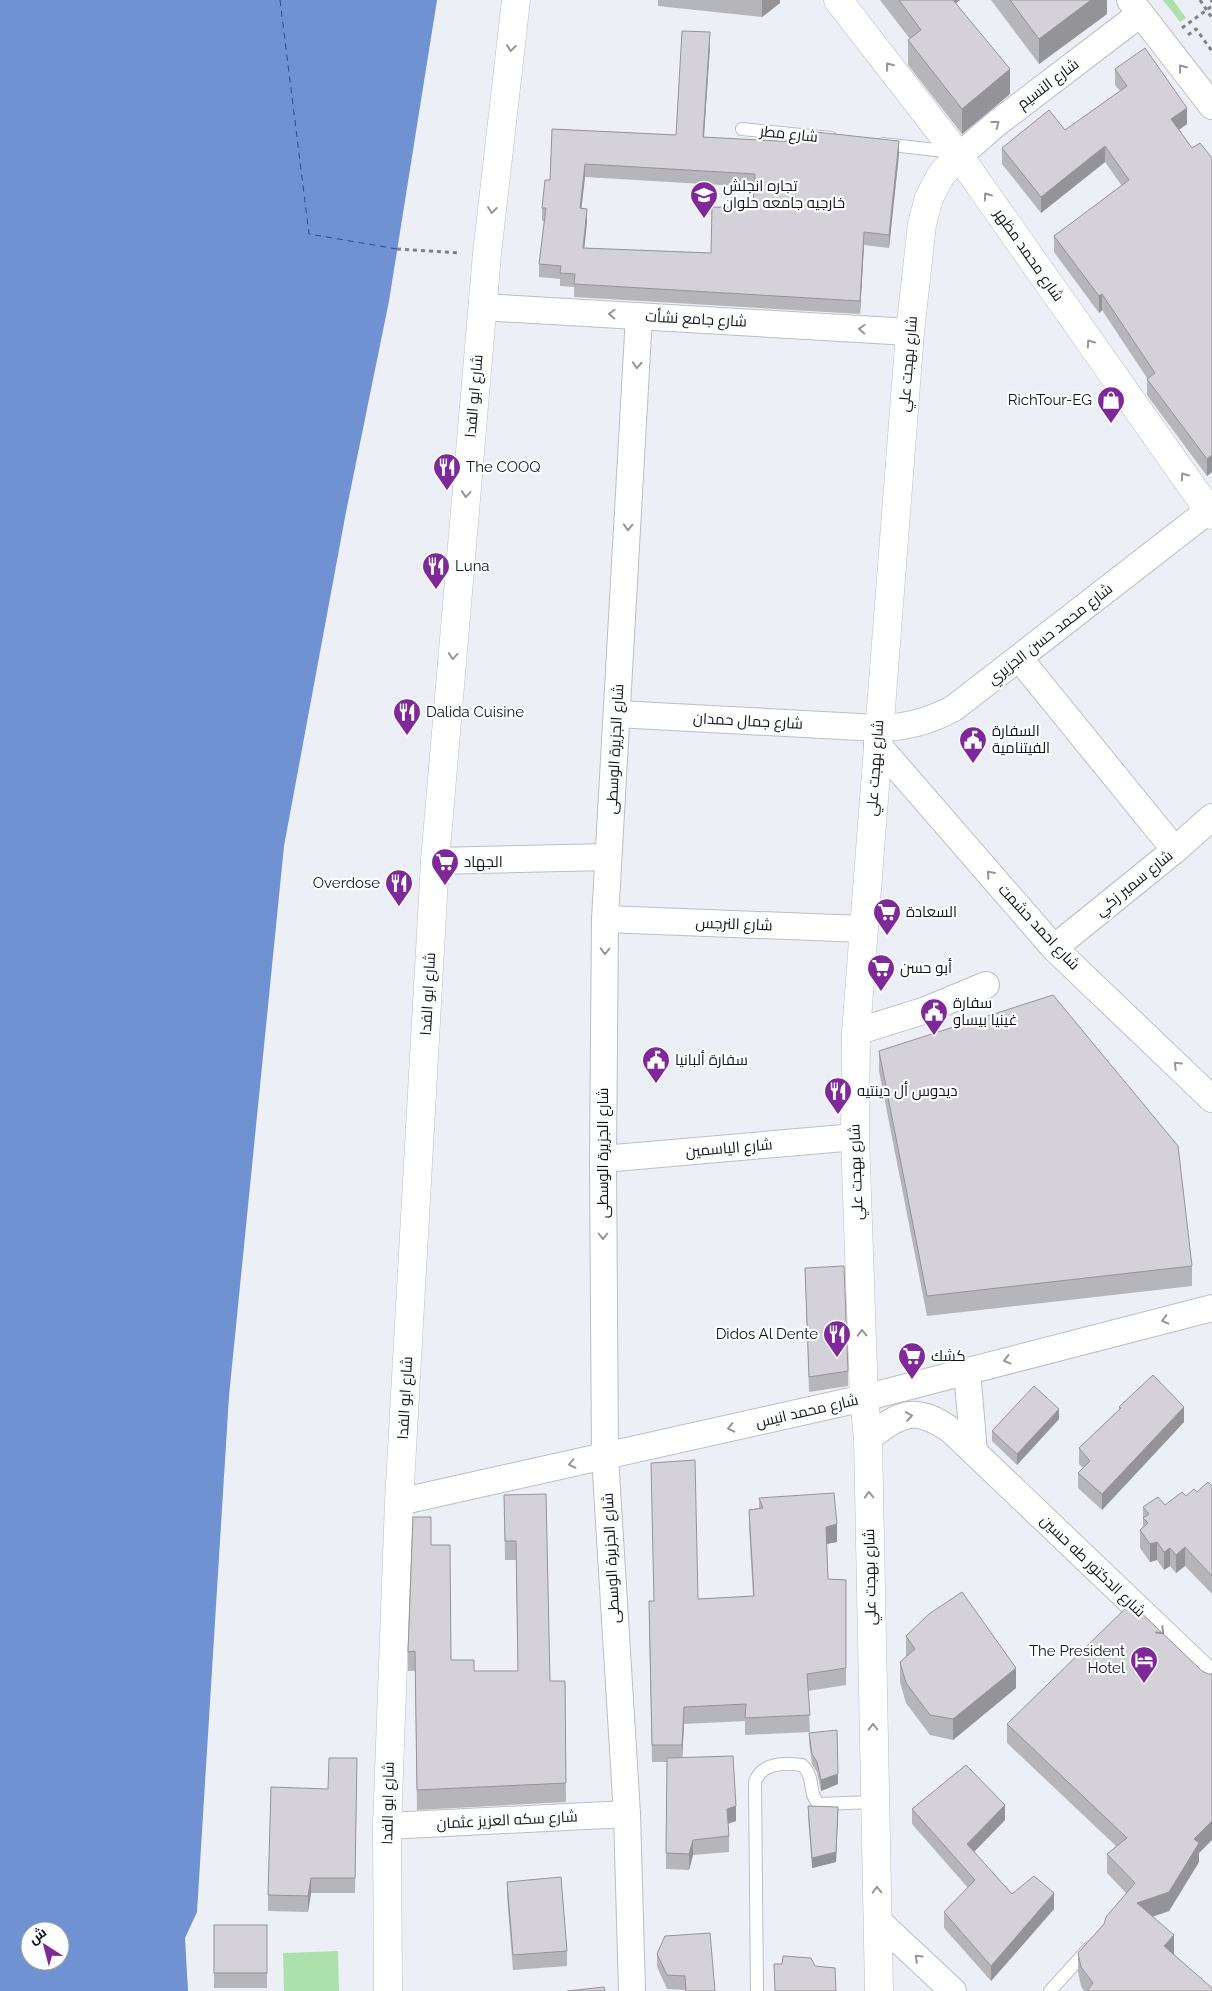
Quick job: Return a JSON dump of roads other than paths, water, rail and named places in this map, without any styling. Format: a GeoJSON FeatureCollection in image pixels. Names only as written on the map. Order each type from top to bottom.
{"type":"FeatureCollection","features":[{"type":"Feature","properties":{"kind":"street","name":"شارع ابو الفدا"},"geometry":{"type":"LineString","coordinates":[[388,1991],[387,1826],[399,1502],[435,861],[482,307],[516,0]]}},
{"type":"Feature","properties":{"kind":"street","name":"شارع محمد مظهر"},"geometry":{"type":"LineString","coordinates":[[838,0],[957,154],[1210,513]]}},
{"type":"Feature","properties":{"kind":"street","name":"شارع النسيم"},"geometry":{"type":"LineString","coordinates":[[957,154],[996,124],[1135,7]]}},
{"type":"Feature","properties":{"kind":"street"},"geometry":{"type":"LineString","coordinates":[[1135,7],[1212,106]]}},
{"type":"Feature","properties":{"kind":"street","name":"شارع بهجت علي"},"geometry":{"type":"LineString","coordinates":[[879,1991],[868,1439],[864,1398],[855,1137],[856,1032],[910,332],[922,224],[929,198],[941,175],[957,154]]}},
{"type":"Feature","properties":{"kind":"street","name":"شارع جامع نشأت"},"geometry":{"type":"LineString","coordinates":[[482,307],[910,332]]}},
{"type":"Feature","properties":{"kind":"street","name":"شارع الجزيرة الوسطى"},"geometry":{"type":"LineString","coordinates":[[632,1991],[627,1814],[605,1457],[603,1159],[605,919],[639,316]]}},
{"type":"Feature","properties":{"kind":"street","name":"شارع محمد حسن الجزيري"},"geometry":{"type":"LineString","coordinates":[[878,736],[940,715],[954,708],[1210,513]]}},
{"type":"Feature","properties":{"kind":"street"},"geometry":{"type":"LineString","coordinates":[[1019,658],[1175,850]]}},
{"type":"Feature","properties":{"kind":"street","name":"شارع جمال حمدان"},"geometry":{"type":"LineString","coordinates":[[617,714],[878,736]]}},
{"type":"Feature","properties":{"kind":"street","name":"شارع احمد حشمت"},"geometry":{"type":"LineString","coordinates":[[878,736],[1054,948],[1212,1099]]}},
{"type":"Feature","properties":{"kind":"street","name":"شارع سمير زكي"},"geometry":{"type":"LineString","coordinates":[[1054,948],[1175,850],[1212,817]]}},
{"type":"Feature","properties":{"kind":"street"},"geometry":{"type":"LineString","coordinates":[[435,861],[608,857]]}},
{"type":"Feature","properties":{"kind":"street","name":"شارع النرجس"},"geometry":{"type":"LineString","coordinates":[[605,919],[863,930]]}},
{"type":"Feature","properties":{"kind":"street"},"geometry":{"type":"LineString","coordinates":[[856,1032],[926,1010],[986,985]]}},
{"type":"Feature","properties":{"kind":"street","name":"شارع الياسمين"},"geometry":{"type":"LineString","coordinates":[[603,1159],[855,1137]]}},
{"type":"Feature","properties":{"kind":"street","name":"شارع محمد انيس"},"geometry":{"type":"LineString","coordinates":[[399,1502],[864,1398],[1212,1308]]}},
{"type":"Feature","properties":{"kind":"street"},"geometry":{"type":"LineString","coordinates":[[967,1371],[974,1452]]}},
{"type":"Feature","properties":{"kind":"street","name":"شارع الدكتور طه حسين"},"geometry":{"type":"LineString","coordinates":[[868,1439],[890,1420],[912,1414],[934,1418],[974,1452],[1212,1679]]}},
{"type":"Feature","properties":{"kind":"street","name":"شارع سكه العزيز عثمان"},"geometry":{"type":"LineString","coordinates":[[387,1826],[627,1814]]}},
{"type":"Feature","properties":{"kind":"street"},"geometry":{"type":"LineString","coordinates":[[877,1920],[953,1991]]}},
{"type":"Feature","properties":{"kind":"lane","name":"شارع مطر"},"geometry":{"type":"LineString","coordinates":[[742,129],[848,140]]}},
{"type":"Feature","properties":{"kind":"lane"},"geometry":{"type":"LineString","coordinates":[[868,142],[957,154]]}},
{"type":"Feature","properties":{"kind":"lane"},"geometry":{"type":"LineString","coordinates":[[757,1991],[755,1782],[758,1774],[764,1768],[772,1766],[802,1765],[809,1770],[814,1800],[819,1804],[875,1802]]}},
{"type":"Feature","properties":{"kind":"lane"},"geometry":{"type":"LineString","coordinates":[[1050,1991],[1098,1938]]}},
{"type":"Feature","properties":{"kind":"water"},"geometry":{"type":"Polygon","coordinates":[[[0,0],[437,0],[389,301],[346,512],[284,846],[229,1396],[197,1912],[185,1938],[188,1991],[0,1991],[0,0]]]}},
{"type":"Feature","properties":{"kind":"place","name":"تجاره انجلش خارجيه جامعه حلوان"},"geometry":{"type":"Point","coordinates":[704,219]}},
{"type":"Feature","properties":{"kind":"place","name":"RichTour-EG"},"geometry":{"type":"Point","coordinates":[1111,424]}},
{"type":"Feature","properties":{"kind":"place","name":"The COOQ"},"geometry":{"type":"Point","coordinates":[447,491]}},
{"type":"Feature","properties":{"kind":"place","name":"Luna"},"geometry":{"type":"Point","coordinates":[436,590]}},
{"type":"Feature","properties":{"kind":"place","name":"Dalida Cuisine"},"geometry":{"type":"Point","coordinates":[407,736]}},
{"type":"Feature","properties":{"kind":"place","name":"السفارة الفيتنامية"},"geometry":{"type":"Point","coordinates":[973,764]}},
{"type":"Feature","properties":{"kind":"place","name":"الجهاد"},"geometry":{"type":"Point","coordinates":[445,886]}},
{"type":"Feature","properties":{"kind":"place","name":"Overdose"},"geometry":{"type":"Point","coordinates":[399,907]}},
{"type":"Feature","properties":{"kind":"place","name":"السعادة"},"geometry":{"type":"Point","coordinates":[887,936]}},
{"type":"Feature","properties":{"kind":"place","name":"أبو حسن"},"geometry":{"type":"Point","coordinates":[881,992]}},
{"type":"Feature","properties":{"kind":"place","name":"سفارة غينيا بيساو"},"geometry":{"type":"Point","coordinates":[934,1036]}},
{"type":"Feature","properties":{"kind":"place","name":"سفارة ألبانيا"},"geometry":{"type":"Point","coordinates":[656,1084]}},
{"type":"Feature","properties":{"kind":"place","name":"ديدوس أل دينتيه"},"geometry":{"type":"Point","coordinates":[838,1115]}},
{"type":"Feature","properties":{"kind":"place","name":"Didos Al Dente"},"geometry":{"type":"Point","coordinates":[837,1358]}},
{"type":"Feature","properties":{"kind":"place","name":"كشك"},"geometry":{"type":"Point","coordinates":[912,1380]}},
{"type":"Feature","properties":{"kind":"place","name":"The President Hotel"},"geometry":{"type":"Point","coordinates":[1144,1684]}}]}
